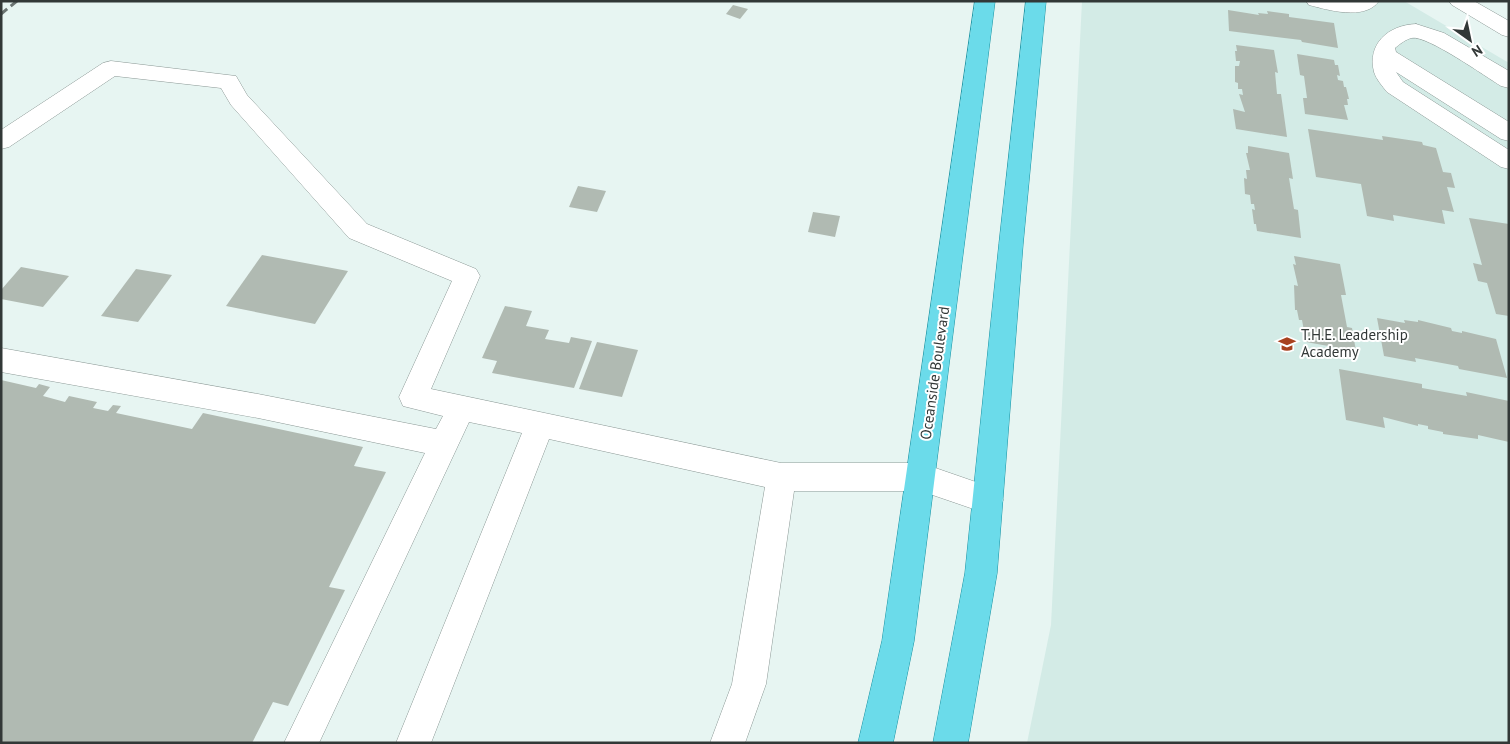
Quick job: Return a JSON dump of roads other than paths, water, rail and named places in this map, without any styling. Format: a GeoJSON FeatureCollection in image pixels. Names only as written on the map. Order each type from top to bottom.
{"type":"FeatureCollection","features":[{"type":"Feature","properties":{"kind":"main road","name":"Oceanside Boulevard"},"geometry":{"type":"LineString","coordinates":[[875,743],[898,641],[985,1]]}},
{"type":"Feature","properties":{"kind":"main road"},"geometry":{"type":"LineString","coordinates":[[950,743],[981,573],[1036,1]]}},
{"type":"Feature","properties":{"kind":"street"},"geometry":{"type":"LineString","coordinates":[[1316,1],[1357,7],[1369,1]]}},
{"type":"Feature","properties":{"kind":"street"},"geometry":{"type":"LineString","coordinates":[[1459,1],[1509,30]]}},
{"type":"Feature","properties":{"kind":"street"},"geometry":{"type":"LineString","coordinates":[[1509,81],[1434,37],[1416,31],[1401,34],[1391,40],[1386,46],[1385,73],[1395,87],[1509,161]]}},
{"type":"Feature","properties":{"kind":"street"},"geometry":{"type":"LineString","coordinates":[[1385,55],[1509,134]]}},
{"type":"Feature","properties":{"kind":"street"},"geometry":{"type":"LineString","coordinates":[[1,141],[111,68],[228,81],[240,100],[358,231],[467,276],[413,397],[781,477],[921,477],[988,500]]}},
{"type":"Feature","properties":{"kind":"street"},"geometry":{"type":"LineString","coordinates":[[1,360],[258,406],[444,444]]}},
{"type":"Feature","properties":{"kind":"street"},"geometry":{"type":"LineString","coordinates":[[301,743],[461,408]]}},
{"type":"Feature","properties":{"kind":"street"},"geometry":{"type":"LineString","coordinates":[[413,743],[540,425]]}},
{"type":"Feature","properties":{"kind":"street"},"geometry":{"type":"LineString","coordinates":[[727,743],[750,684],[781,477]]}},
{"type":"Feature","properties":{"kind":"railway"},"geometry":{"type":"LineString","coordinates":[[1,14],[17,1]]}},
{"type":"Feature","properties":{"kind":"place","name":"T.H.E. Leadership Academy"},"geometry":{"type":"Point","coordinates":[1287,344]}}]}
